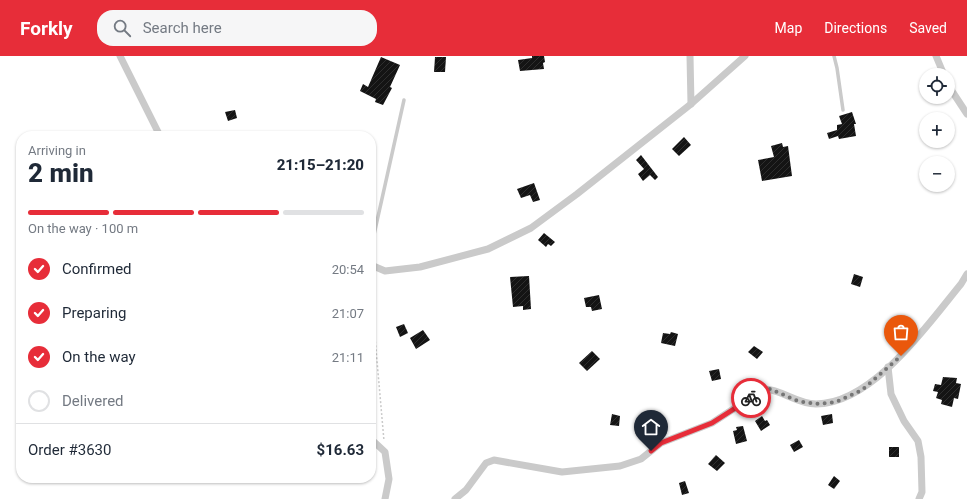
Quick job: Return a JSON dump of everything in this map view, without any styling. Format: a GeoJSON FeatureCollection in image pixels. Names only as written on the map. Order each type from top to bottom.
{"type":"FeatureCollection","features":[{"type":"Feature","properties":{"kind":"street"},"geometry":{"type":"LineString","coordinates":[[120,56],[158,131]]}},
{"type":"Feature","properties":{"kind":"street"},"geometry":{"type":"LineString","coordinates":[[690,56],[691,104]]}},
{"type":"Feature","properties":{"kind":"street"},"geometry":{"type":"LineString","coordinates":[[376,267],[385,271],[420,267],[488,249],[531,228],[577,194],[691,104],[745,56]]}},
{"type":"Feature","properties":{"kind":"street"},"geometry":{"type":"LineString","coordinates":[[936,56],[941,68]]}},
{"type":"Feature","properties":{"kind":"street"},"geometry":{"type":"LineString","coordinates":[[955,96],[967,114]]}},
{"type":"Feature","properties":{"kind":"street"},"geometry":{"type":"LineString","coordinates":[[454,499],[466,490],[486,463],[494,460],[562,472],[620,466],[641,459],[661,443],[712,423],[764,389],[770,389],[798,401],[816,404],[836,402],[862,390],[901,356],[961,284],[967,274]]}},
{"type":"Feature","properties":{"kind":"street"},"geometry":{"type":"LineString","coordinates":[[888,367],[891,394],[904,421],[918,441],[921,457],[922,492],[919,499]]}},
{"type":"Feature","properties":{"kind":"street"},"geometry":{"type":"LineString","coordinates":[[376,444],[384,452],[389,479],[385,499]]}},
{"type":"Feature","properties":{"kind":"lane"},"geometry":{"type":"LineString","coordinates":[[834,56],[843,110]]}},
{"type":"Feature","properties":{"kind":"lane"},"geometry":{"type":"LineString","coordinates":[[376,226],[404,100]]}},
{"type":"Feature","properties":{"kind":"path"},"geometry":{"type":"LineString","coordinates":[[376,361],[384,452]]}},
{"type":"Feature","properties":{"kind":"building"},"geometry":{"type":"Polygon","coordinates":[[[532,56],[544,56],[544,69],[520,71],[518,60],[532,58],[532,56]]]}},
{"type":"Feature","properties":{"kind":"building"},"geometry":{"type":"Polygon","coordinates":[[[381,57],[400,65],[390,87],[392,88],[383,105],[375,102],[376,99],[360,91],[363,84],[368,87],[381,57]]]}},
{"type":"Feature","properties":{"kind":"building"},"geometry":{"type":"Polygon","coordinates":[[[435,57],[446,57],[445,72],[434,72],[435,57]]]}},
{"type":"Feature","properties":{"kind":"building"},"geometry":{"type":"Polygon","coordinates":[[[235,110],[237,118],[228,121],[225,112],[235,110]]]}},
{"type":"Feature","properties":{"kind":"building"},"geometry":{"type":"Polygon","coordinates":[[[852,112],[856,124],[854,124],[856,136],[839,139],[838,136],[829,139],[827,133],[837,130],[837,125],[842,124],[839,116],[852,112]]]}},
{"type":"Feature","properties":{"kind":"building"},"geometry":{"type":"Polygon","coordinates":[[[684,137],[691,145],[679,156],[672,149],[684,137]]]}},
{"type":"Feature","properties":{"kind":"building"},"geometry":{"type":"Polygon","coordinates":[[[782,143],[783,147],[788,146],[792,176],[762,181],[758,160],[774,157],[771,146],[782,143]]]}},
{"type":"Feature","properties":{"kind":"building"},"geometry":{"type":"Polygon","coordinates":[[[641,155],[658,177],[655,180],[650,175],[643,181],[638,174],[644,169],[636,160],[641,155]]]}},
{"type":"Feature","properties":{"kind":"building"},"geometry":{"type":"Polygon","coordinates":[[[534,183],[540,200],[533,202],[530,195],[521,198],[517,189],[534,183]]]}},
{"type":"Feature","properties":{"kind":"building"},"geometry":{"type":"Polygon","coordinates":[[[544,233],[555,242],[551,246],[548,244],[546,247],[538,240],[544,233]]]}},
{"type":"Feature","properties":{"kind":"building"},"geometry":{"type":"Polygon","coordinates":[[[854,274],[863,277],[860,287],[851,284],[854,274]]]}},
{"type":"Feature","properties":{"kind":"building"},"geometry":{"type":"Polygon","coordinates":[[[529,276],[531,309],[523,310],[523,306],[513,307],[510,277],[529,276]]]}},
{"type":"Feature","properties":{"kind":"building"},"geometry":{"type":"Polygon","coordinates":[[[599,295],[602,309],[592,311],[591,307],[586,307],[584,298],[599,295]]]}},
{"type":"Feature","properties":{"kind":"building"},"geometry":{"type":"Polygon","coordinates":[[[404,324],[408,333],[400,337],[396,327],[404,324]]]}},
{"type":"Feature","properties":{"kind":"building"},"geometry":{"type":"Polygon","coordinates":[[[423,330],[430,340],[416,349],[410,338],[423,330]]]}},
{"type":"Feature","properties":{"kind":"building"},"geometry":{"type":"Polygon","coordinates":[[[671,332],[678,334],[675,346],[661,343],[663,333],[670,334],[671,332]]]}},
{"type":"Feature","properties":{"kind":"building"},"geometry":{"type":"Polygon","coordinates":[[[754,346],[763,352],[757,359],[748,352],[754,346]]]}},
{"type":"Feature","properties":{"kind":"building"},"geometry":{"type":"Polygon","coordinates":[[[592,351],[600,359],[587,371],[579,363],[592,351]]]}},
{"type":"Feature","properties":{"kind":"building"},"geometry":{"type":"Polygon","coordinates":[[[719,369],[721,379],[712,381],[709,371],[719,369]]]}},
{"type":"Feature","properties":{"kind":"building"},"geometry":{"type":"Polygon","coordinates":[[[943,377],[957,378],[956,383],[961,384],[958,399],[954,398],[952,407],[941,404],[942,400],[936,398],[938,392],[933,391],[935,384],[941,385],[943,377]]]}},
{"type":"Feature","properties":{"kind":"building"},"geometry":{"type":"Polygon","coordinates":[[[612,414],[620,416],[619,426],[610,425],[612,414]]]}},
{"type":"Feature","properties":{"kind":"building"},"geometry":{"type":"Polygon","coordinates":[[[832,414],[833,423],[823,425],[821,416],[832,414]]]}},
{"type":"Feature","properties":{"kind":"building"},"geometry":{"type":"Polygon","coordinates":[[[762,416],[770,425],[761,431],[755,421],[762,416]]]}},
{"type":"Feature","properties":{"kind":"building"},"geometry":{"type":"Polygon","coordinates":[[[743,426],[747,441],[736,444],[733,431],[737,430],[736,427],[743,426]]]}},
{"type":"Feature","properties":{"kind":"building"},"geometry":{"type":"Polygon","coordinates":[[[799,440],[803,447],[794,452],[790,445],[799,440]]]}},
{"type":"Feature","properties":{"kind":"building"},"geometry":{"type":"Polygon","coordinates":[[[889,447],[899,447],[899,457],[889,457],[889,447]]]}},
{"type":"Feature","properties":{"kind":"building"},"geometry":{"type":"Polygon","coordinates":[[[716,455],[725,463],[717,471],[708,464],[716,455]]]}},
{"type":"Feature","properties":{"kind":"building"},"geometry":{"type":"Polygon","coordinates":[[[834,476],[840,481],[834,489],[828,485],[834,476]]]}},
{"type":"Feature","properties":{"kind":"building"},"geometry":{"type":"Polygon","coordinates":[[[685,481],[689,493],[682,495],[679,483],[685,481]]]}},
{"type":"Feature","properties":{"kind":"way so far"},"geometry":{"type":"LineString","coordinates":[[751,398],[764,389],[770,389],[798,401],[816,404],[836,402],[862,390],[901,356]]}},
{"type":"Feature","properties":{"kind":"route"},"geometry":{"type":"LineString","coordinates":[[651,451],[661,443],[712,423],[751,398]]}}]}
